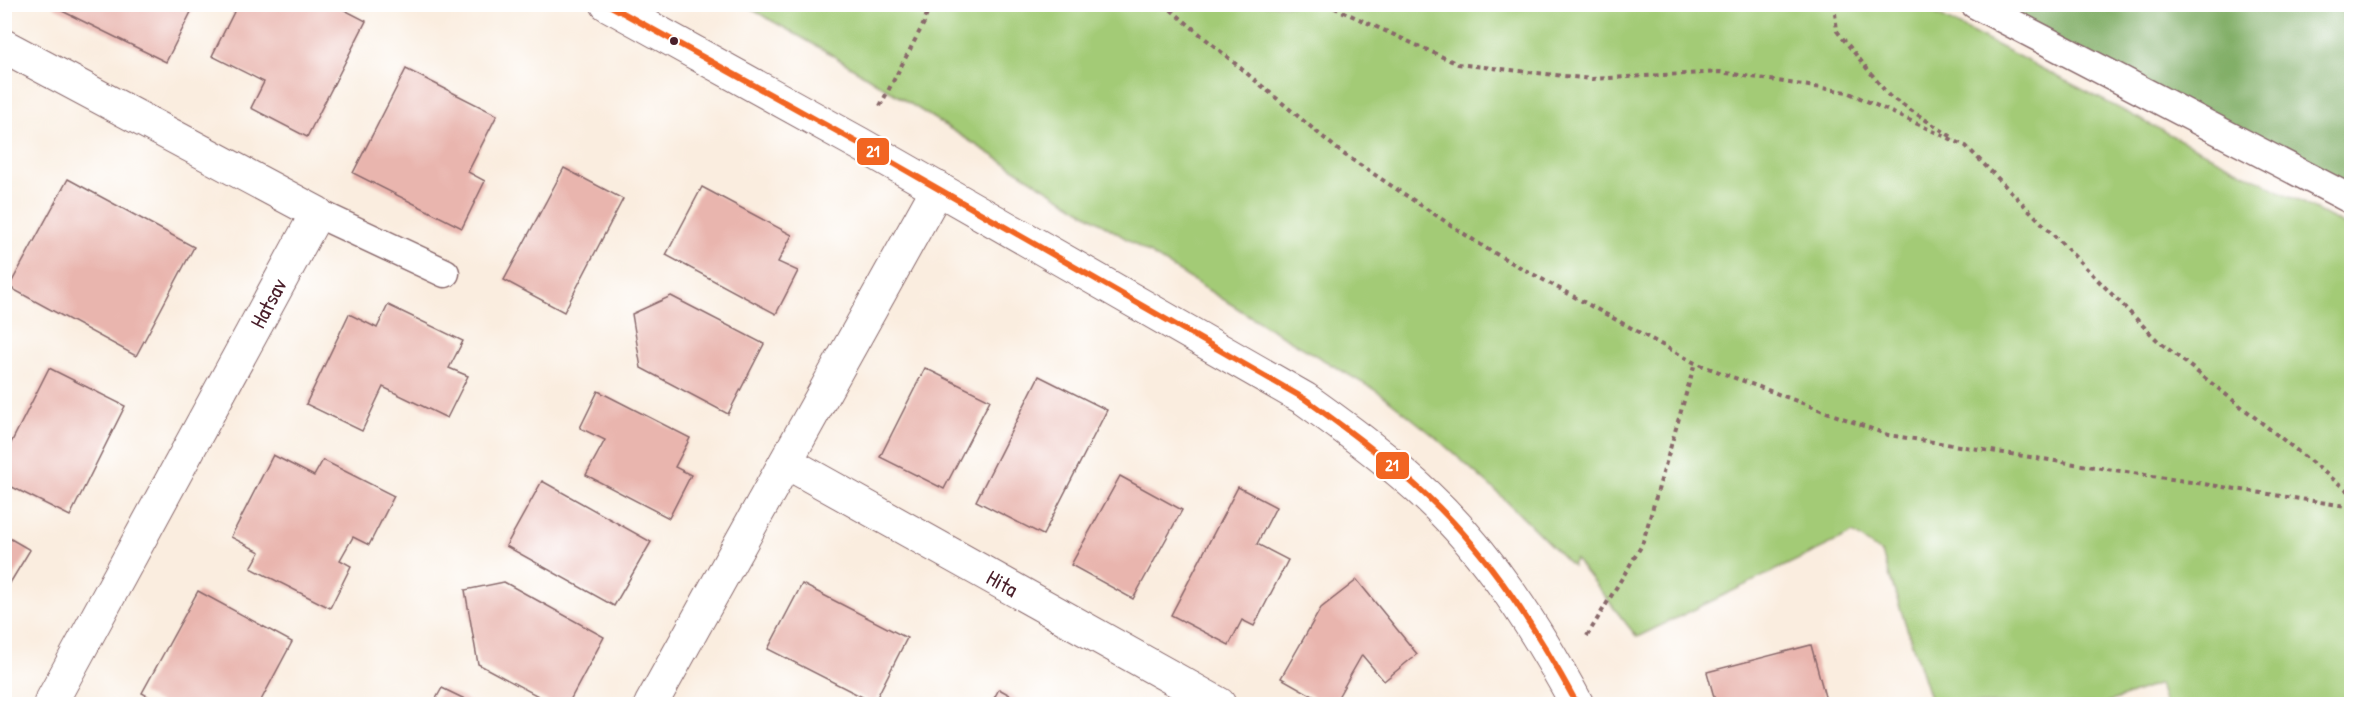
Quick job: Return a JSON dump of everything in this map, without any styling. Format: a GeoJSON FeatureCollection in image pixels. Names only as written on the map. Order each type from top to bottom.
{"type":"FeatureCollection","features":[{"type":"Feature","properties":{"kind":"street"},"geometry":{"type":"LineString","coordinates":[[607,4],[938,188],[1305,399],[1369,446],[1428,497],[1481,556],[1523,613],[1569,691]]}},
{"type":"Feature","properties":{"kind":"street"},"geometry":{"type":"LineString","coordinates":[[4,46],[317,213]]}},
{"type":"Feature","properties":{"kind":"street"},"geometry":{"type":"LineString","coordinates":[[651,705],[938,188]]}},
{"type":"Feature","properties":{"kind":"street","name":"Hatsav"},"geometry":{"type":"LineString","coordinates":[[50,705],[317,213]]}},
{"type":"Feature","properties":{"kind":"street","name":"Hita"},"geometry":{"type":"LineString","coordinates":[[786,462],[1219,705]]}},
{"type":"Feature","properties":{"kind":"lane"},"geometry":{"type":"LineString","coordinates":[[1975,4],[2352,200]]}},
{"type":"Feature","properties":{"kind":"lane"},"geometry":{"type":"LineString","coordinates":[[317,213],[445,273]]}},
{"type":"Feature","properties":{"kind":"path"},"geometry":{"type":"LineString","coordinates":[[860,144],[924,23],[930,4]]}},
{"type":"Feature","properties":{"kind":"path"},"geometry":{"type":"LineString","coordinates":[[1164,4],[1342,153],[1486,249],[1695,363],[1888,435],[2352,507]]}},
{"type":"Feature","properties":{"kind":"path"},"geometry":{"type":"LineString","coordinates":[[1326,4],[1458,64],[1592,79],[1720,72],[1835,90],[1847,92],[1966,146]]}},
{"type":"Feature","properties":{"kind":"path"},"geometry":{"type":"LineString","coordinates":[[1834,4],[1837,31],[1889,96],[1966,146],[2158,341],[2352,494]]}},
{"type":"Feature","properties":{"kind":"path"},"geometry":{"type":"LineString","coordinates":[[1569,691],[1642,545],[1695,363]]}},
{"type":"Feature","properties":{"kind":"green space"},"geometry":{"type":"Polygon","coordinates":[[[744,5],[1919,5],[2351,228],[2351,704],[2165,704],[2159,684],[2104,704],[1932,704],[1882,553],[1853,533],[1637,637],[1575,559],[1572,566],[1496,491],[1434,436],[1380,393],[1269,328],[829,53],[744,5]]]}},
{"type":"Feature","properties":{"kind":"green space"},"geometry":{"type":"Polygon","coordinates":[[[1976,5],[2332,5],[2351,15],[2351,199],[1976,5]]]}},
{"type":"Feature","properties":{"kind":"building"},"geometry":{"type":"Polygon","coordinates":[[[55,4],[195,4],[166,62],[54,7],[55,4]]]}},
{"type":"Feature","properties":{"kind":"building"},"geometry":{"type":"Polygon","coordinates":[[[238,4],[333,4],[366,21],[307,137],[251,108],[264,82],[212,56],[238,4]]]}},
{"type":"Feature","properties":{"kind":"building"},"geometry":{"type":"Polygon","coordinates":[[[406,69],[497,115],[468,172],[485,181],[462,228],[353,173],[406,69]]]}},
{"type":"Feature","properties":{"kind":"building"},"geometry":{"type":"Polygon","coordinates":[[[564,168],[623,199],[564,312],[504,280],[564,168]]]}},
{"type":"Feature","properties":{"kind":"building"},"geometry":{"type":"Polygon","coordinates":[[[68,179],[194,247],[136,356],[9,287],[68,179]]]}},
{"type":"Feature","properties":{"kind":"building"},"geometry":{"type":"Polygon","coordinates":[[[702,187],[792,235],[778,262],[798,271],[776,314],[666,255],[702,187]]]}},
{"type":"Feature","properties":{"kind":"building"},"geometry":{"type":"Polygon","coordinates":[[[671,296],[764,344],[728,414],[641,368],[632,314],[671,296]]]}},
{"type":"Feature","properties":{"kind":"building"},"geometry":{"type":"Polygon","coordinates":[[[388,305],[463,341],[449,368],[468,376],[447,418],[383,387],[362,431],[306,404],[349,314],[377,328],[388,305]]]}},
{"type":"Feature","properties":{"kind":"building"},"geometry":{"type":"Polygon","coordinates":[[[49,368],[125,406],[70,516],[4,483],[4,457],[49,368]]]}},
{"type":"Feature","properties":{"kind":"building"},"geometry":{"type":"Polygon","coordinates":[[[925,368],[990,400],[944,489],[880,457],[925,368]]]}},
{"type":"Feature","properties":{"kind":"building"},"geometry":{"type":"Polygon","coordinates":[[[1039,376],[1107,410],[1043,535],[976,501],[1039,376]]]}},
{"type":"Feature","properties":{"kind":"building"},"geometry":{"type":"Polygon","coordinates":[[[598,391],[690,438],[675,467],[691,475],[669,518],[586,475],[605,440],[580,428],[598,391]]]}},
{"type":"Feature","properties":{"kind":"building"},"geometry":{"type":"Polygon","coordinates":[[[273,455],[314,476],[323,460],[394,496],[369,545],[353,537],[340,560],[351,566],[330,608],[251,568],[260,552],[231,537],[273,455]]]}},
{"type":"Feature","properties":{"kind":"building"},"geometry":{"type":"Polygon","coordinates":[[[1120,476],[1182,510],[1133,599],[1071,565],[1120,476]]]}},
{"type":"Feature","properties":{"kind":"building"},"geometry":{"type":"Polygon","coordinates":[[[542,481],[651,542],[614,606],[506,546],[542,481]]]}},
{"type":"Feature","properties":{"kind":"building"},"geometry":{"type":"Polygon","coordinates":[[[1238,487],[1276,507],[1257,544],[1288,560],[1254,626],[1242,620],[1229,645],[1171,615],[1238,487]]]}},
{"type":"Feature","properties":{"kind":"building"},"geometry":{"type":"Polygon","coordinates":[[[4,535],[30,550],[4,593],[4,535]]]}},
{"type":"Feature","properties":{"kind":"building"},"geometry":{"type":"Polygon","coordinates":[[[1357,580],[1417,654],[1384,681],[1362,655],[1334,704],[1327,704],[1281,678],[1321,608],[1357,580]]]}},
{"type":"Feature","properties":{"kind":"building"},"geometry":{"type":"Polygon","coordinates":[[[504,582],[604,637],[568,704],[553,704],[478,664],[465,590],[504,582]]]}},
{"type":"Feature","properties":{"kind":"building"},"geometry":{"type":"Polygon","coordinates":[[[802,584],[907,638],[874,703],[768,649],[802,584]]]}},
{"type":"Feature","properties":{"kind":"building"},"geometry":{"type":"Polygon","coordinates":[[[198,591],[292,642],[259,704],[162,704],[142,693],[198,591]]]}},
{"type":"Feature","properties":{"kind":"building"},"geometry":{"type":"Polygon","coordinates":[[[1811,645],[1827,704],[1716,704],[1707,672],[1811,645]]]}},
{"type":"Feature","properties":{"kind":"building"},"geometry":{"type":"Polygon","coordinates":[[[442,688],[475,704],[433,704],[442,688]]]}},
{"type":"Feature","properties":{"kind":"building"},"geometry":{"type":"Polygon","coordinates":[[[999,689],[1026,704],[991,704],[999,689]]]}},
{"type":"Feature","properties":{"kind":"transit line","name":"21"},"geometry":{"type":"LineString","coordinates":[[607,4],[860,144],[1321,410],[1413,483],[1471,543],[1528,621],[1577,704]]}}]}
